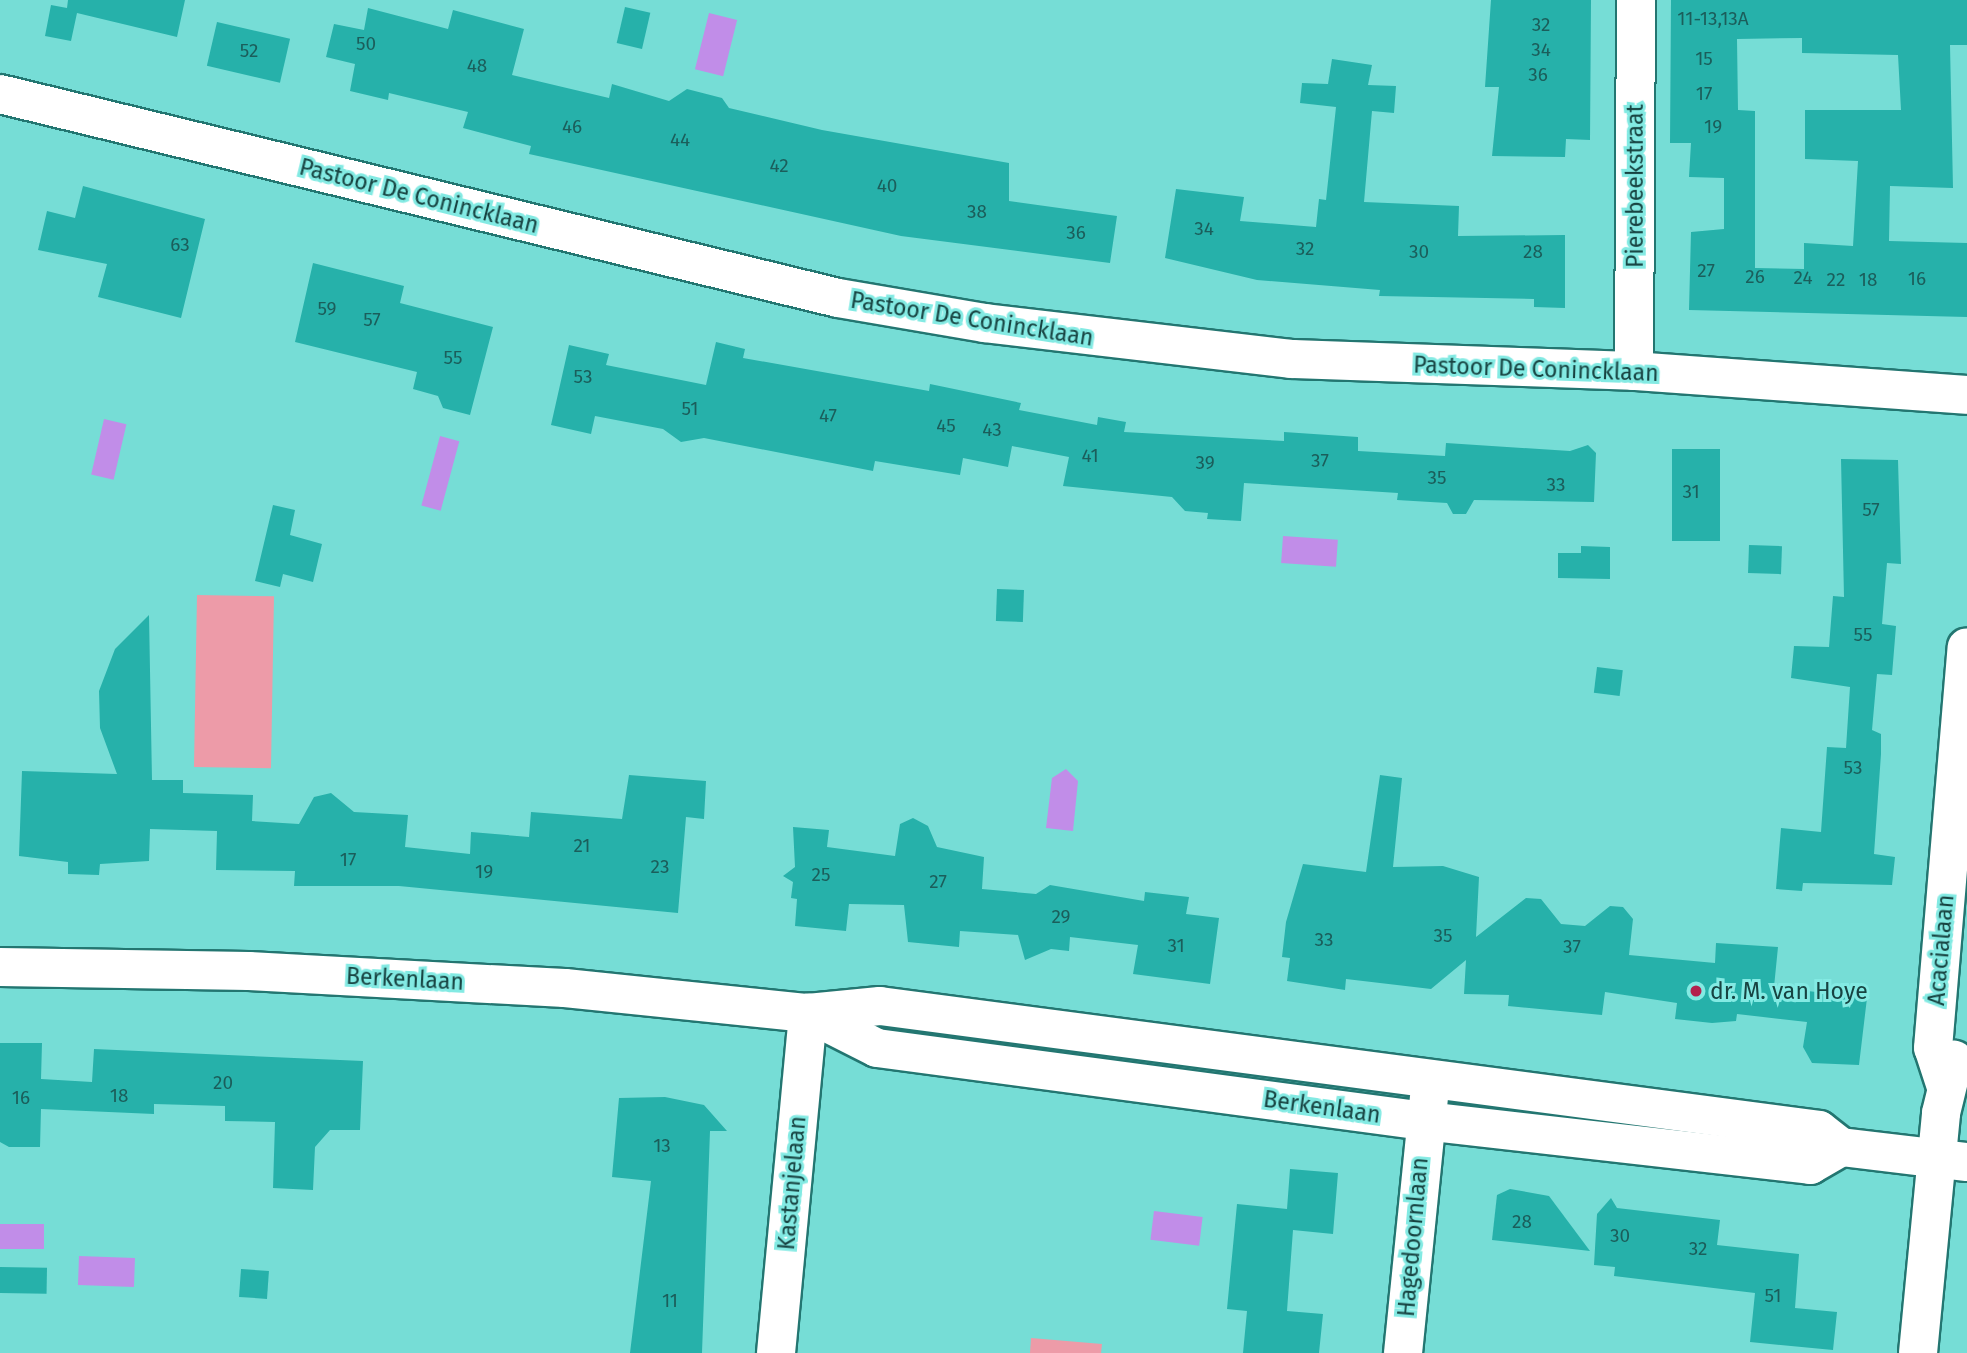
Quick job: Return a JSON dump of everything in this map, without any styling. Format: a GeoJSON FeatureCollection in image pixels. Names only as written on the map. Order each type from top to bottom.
{"type":"FeatureCollection","features":[{"type":"Feature","properties":{"kind":"street","name":"Pierebeekstraat"},"geometry":{"type":"LineString","coordinates":[[1634,371],[1636,0]]}},
{"type":"Feature","properties":{"kind":"street","name":"Pastoor De Conincklaan"},"geometry":{"type":"LineString","coordinates":[[0,94],[905,309],[1110,341],[1291,359],[1634,371],[1967,395]]}},
{"type":"Feature","properties":{"kind":"street","name":"Acacialaan"},"geometry":{"type":"LineString","coordinates":[[1918,1353],[1952,1160],[1945,1084],[1933,1048],[1967,647]]}},
{"type":"Feature","properties":{"kind":"street","name":"Acacialaan"},"geometry":{"type":"LineString","coordinates":[[1945,1084],[1958,1050],[1967,947]]}},
{"type":"Feature","properties":{"kind":"street","name":"Berkenlaan"},"geometry":{"type":"LineString","coordinates":[[0,967],[248,971],[565,988],[808,1013],[880,1006],[1819,1130],[1841,1147],[1952,1160]]}},
{"type":"Feature","properties":{"kind":"street","name":"Berkenlaan"},"geometry":{"type":"LineString","coordinates":[[808,1013],[877,1048],[1425,1121],[1810,1165],[1841,1147]]}},
{"type":"Feature","properties":{"kind":"street","name":"Kastanjelaan"},"geometry":{"type":"LineString","coordinates":[[776,1353],[808,1013]]}},
{"type":"Feature","properties":{"kind":"street","name":"Hagedoornlaan"},"geometry":{"type":"LineString","coordinates":[[1403,1353],[1431,1079]]}},
{"type":"Feature","properties":{"kind":"shaded area"},"geometry":{"type":"Polygon","coordinates":[[[709,13],[737,20],[723,76],[695,69],[709,13]]]}},
{"type":"Feature","properties":{"kind":"shaded area"},"geometry":{"type":"Polygon","coordinates":[[[104,419],[126,424],[114,480],[91,475],[104,419]]]}},
{"type":"Feature","properties":{"kind":"shaded area"},"geometry":{"type":"Polygon","coordinates":[[[440,436],[459,441],[441,511],[421,506],[440,436]]]}},
{"type":"Feature","properties":{"kind":"shaded area"},"geometry":{"type":"Polygon","coordinates":[[[1283,536],[1338,540],[1336,567],[1281,563],[1283,536]]]}},
{"type":"Feature","properties":{"kind":"shaded area"},"geometry":{"type":"Polygon","coordinates":[[[197,595],[274,596],[271,768],[194,767],[197,595]]]}},
{"type":"Feature","properties":{"kind":"shaded area"},"geometry":{"type":"Polygon","coordinates":[[[1066,769],[1078,781],[1073,831],[1046,828],[1052,778],[1066,769]]]}},
{"type":"Feature","properties":{"kind":"shaded area"},"geometry":{"type":"Polygon","coordinates":[[[1154,1211],[1203,1217],[1199,1246],[1150,1240],[1154,1211]]]}},
{"type":"Feature","properties":{"kind":"shaded area"},"geometry":{"type":"Polygon","coordinates":[[[0,1224],[44,1224],[44,1249],[0,1249],[0,1224]]]}},
{"type":"Feature","properties":{"kind":"shaded area"},"geometry":{"type":"Polygon","coordinates":[[[79,1256],[135,1258],[134,1287],[78,1285],[79,1256]]]}},
{"type":"Feature","properties":{"kind":"shaded area"},"geometry":{"type":"Polygon","coordinates":[[[1031,1338],[1102,1344],[1101,1353],[1030,1353],[1031,1338]]]}},
{"type":"Feature","properties":{"kind":"building"},"geometry":{"type":"Polygon","coordinates":[[[68,0],[185,0],[177,37],[77,13],[71,41],[45,36],[51,5],[67,8],[68,0]]]}},
{"type":"Feature","properties":{"kind":"building"},"geometry":{"type":"Polygon","coordinates":[[[1491,0],[1591,0],[1590,140],[1566,139],[1565,157],[1492,156],[1499,87],[1485,87],[1491,0]]]}},
{"type":"Feature","properties":{"kind":"building"},"geometry":{"type":"Polygon","coordinates":[[[1671,0],[1967,0],[1967,45],[1950,45],[1953,188],[1890,186],[1889,241],[1967,243],[1967,317],[1689,310],[1691,232],[1724,229],[1724,178],[1689,177],[1691,143],[1670,143],[1671,0]],[[1802,38],[1737,39],[1738,110],[1755,111],[1755,268],[1804,269],[1804,243],[1853,246],[1858,161],[1805,159],[1805,110],[1901,110],[1898,55],[1802,53],[1802,38]]]}},
{"type":"Feature","properties":{"kind":"building"},"geometry":{"type":"Polygon","coordinates":[[[625,7],[650,13],[642,49],[617,43],[625,7]]]}},
{"type":"Feature","properties":{"kind":"building"},"geometry":{"type":"Polygon","coordinates":[[[368,8],[448,29],[453,10],[524,29],[512,75],[609,98],[612,84],[669,101],[687,89],[722,98],[729,108],[822,130],[1009,163],[1009,201],[1117,216],[1110,263],[901,236],[529,154],[531,146],[463,128],[468,112],[389,93],[388,100],[350,91],[355,64],[326,57],[334,24],[364,30],[368,8]]]}},
{"type":"Feature","properties":{"kind":"building"},"geometry":{"type":"Polygon","coordinates":[[[217,22],[290,39],[280,83],[207,66],[217,22]]]}},
{"type":"Feature","properties":{"kind":"building"},"geometry":{"type":"Polygon","coordinates":[[[1332,59],[1372,65],[1368,85],[1396,86],[1394,113],[1372,111],[1364,202],[1459,206],[1458,236],[1565,235],[1565,308],[1534,307],[1534,299],[1379,296],[1380,290],[1257,280],[1165,258],[1176,189],[1244,197],[1240,221],[1316,227],[1319,199],[1326,200],[1336,107],[1300,103],[1302,83],[1328,84],[1332,59]]]}},
{"type":"Feature","properties":{"kind":"building"},"geometry":{"type":"Polygon","coordinates":[[[83,186],[205,219],[181,318],[98,297],[107,264],[38,250],[47,211],[75,218],[83,186]]]}},
{"type":"Feature","properties":{"kind":"building"},"geometry":{"type":"Polygon","coordinates":[[[313,263],[404,286],[400,303],[493,327],[470,415],[443,408],[438,396],[413,389],[417,372],[295,342],[313,263]]]}},
{"type":"Feature","properties":{"kind":"building"},"geometry":{"type":"Polygon","coordinates":[[[716,342],[745,349],[743,358],[929,391],[930,384],[1021,403],[1019,410],[1097,425],[1098,417],[1126,422],[1124,432],[1284,441],[1284,432],[1358,437],[1358,451],[1445,456],[1446,443],[1570,451],[1588,445],[1596,453],[1594,502],[1474,500],[1466,514],[1453,514],[1447,503],[1397,500],[1398,493],[1244,483],[1241,521],[1207,519],[1208,513],[1185,511],[1172,497],[1063,486],[1069,457],[1012,446],[1008,467],[963,458],[960,475],[875,461],[873,471],[704,438],[681,442],[663,429],[595,416],[591,434],[551,425],[569,345],[609,354],[606,365],[706,385],[716,342]]]}},
{"type":"Feature","properties":{"kind":"building"},"geometry":{"type":"Polygon","coordinates":[[[1672,449],[1720,449],[1720,541],[1672,541],[1672,449]]]}},
{"type":"Feature","properties":{"kind":"building"},"geometry":{"type":"Polygon","coordinates":[[[1841,459],[1898,460],[1901,564],[1887,563],[1882,624],[1896,626],[1892,675],[1877,674],[1872,730],[1881,734],[1874,854],[1895,857],[1892,885],[1803,883],[1802,891],[1776,889],[1781,828],[1821,832],[1827,747],[1846,748],[1850,687],[1791,678],[1794,646],[1829,647],[1833,596],[1844,597],[1841,459]]]}},
{"type":"Feature","properties":{"kind":"building"},"geometry":{"type":"Polygon","coordinates":[[[273,505],[295,510],[290,535],[322,544],[313,582],[283,574],[280,587],[255,581],[273,505]]]}},
{"type":"Feature","properties":{"kind":"building"},"geometry":{"type":"Polygon","coordinates":[[[1749,545],[1782,546],[1781,574],[1748,573],[1749,545]]]}},
{"type":"Feature","properties":{"kind":"building"},"geometry":{"type":"Polygon","coordinates":[[[1581,546],[1610,547],[1610,579],[1558,578],[1558,553],[1581,553],[1581,546]]]}},
{"type":"Feature","properties":{"kind":"building"},"geometry":{"type":"Polygon","coordinates":[[[997,589],[1024,590],[1023,622],[996,621],[997,589]]]}},
{"type":"Feature","properties":{"kind":"building"},"geometry":{"type":"Polygon","coordinates":[[[149,615],[152,780],[183,780],[183,793],[253,795],[252,821],[299,824],[314,797],[331,793],[354,812],[408,815],[405,847],[470,854],[471,832],[529,837],[531,812],[622,819],[629,775],[706,781],[704,819],[686,817],[678,913],[399,886],[294,886],[295,871],[216,870],[217,831],[150,829],[149,861],[100,864],[99,875],[68,874],[68,862],[19,856],[22,771],[117,774],[100,728],[99,691],[115,649],[149,615]]]}},
{"type":"Feature","properties":{"kind":"building"},"geometry":{"type":"Polygon","coordinates":[[[1597,667],[1623,670],[1620,696],[1594,693],[1597,667]]]}},
{"type":"Feature","properties":{"kind":"building"},"geometry":{"type":"Polygon","coordinates":[[[1380,775],[1402,778],[1393,867],[1443,866],[1479,877],[1476,937],[1526,898],[1541,899],[1561,924],[1585,926],[1610,906],[1623,907],[1633,919],[1629,955],[1715,963],[1716,943],[1778,947],[1774,987],[1867,998],[1859,1065],[1812,1063],[1803,1047],[1807,1022],[1737,1014],[1736,1021],[1712,1023],[1675,1019],[1677,1003],[1605,992],[1602,1015],[1508,1006],[1509,995],[1464,994],[1466,960],[1431,989],[1346,979],[1345,990],[1287,981],[1290,958],[1282,957],[1286,922],[1303,864],[1366,872],[1380,775]]]}},
{"type":"Feature","properties":{"kind":"building"},"geometry":{"type":"Polygon","coordinates":[[[913,818],[928,826],[937,847],[984,857],[982,889],[1036,894],[1050,885],[1144,901],[1145,892],[1189,897],[1186,914],[1219,918],[1210,984],[1133,974],[1138,945],[1070,937],[1069,951],[1051,949],[1025,960],[1018,935],[960,931],[959,947],[908,942],[904,905],[849,904],[846,931],[795,926],[797,899],[791,898],[793,882],[783,876],[795,867],[793,827],[829,830],[827,847],[895,856],[900,824],[913,818]]]}},
{"type":"Feature","properties":{"kind":"building"},"geometry":{"type":"Polygon","coordinates":[[[0,1043],[42,1043],[41,1079],[92,1082],[94,1049],[363,1061],[360,1130],[330,1130],[315,1147],[313,1190],[273,1188],[275,1122],[225,1121],[225,1106],[154,1104],[154,1114],[41,1109],[40,1147],[9,1147],[0,1142],[0,1043]]]}},
{"type":"Feature","properties":{"kind":"building"},"geometry":{"type":"Polygon","coordinates":[[[665,1097],[704,1105],[727,1131],[710,1131],[702,1353],[630,1353],[651,1181],[612,1177],[619,1098],[665,1097]]]}},
{"type":"Feature","properties":{"kind":"building"},"geometry":{"type":"Polygon","coordinates":[[[1290,1169],[1338,1173],[1333,1234],[1293,1230],[1287,1311],[1323,1314],[1319,1353],[1243,1353],[1247,1311],[1227,1309],[1237,1204],[1287,1209],[1290,1169]]]}},
{"type":"Feature","properties":{"kind":"building"},"geometry":{"type":"Polygon","coordinates":[[[1510,1189],[1549,1196],[1590,1251],[1492,1240],[1497,1195],[1510,1189]]]}},
{"type":"Feature","properties":{"kind":"building"},"geometry":{"type":"Polygon","coordinates":[[[1611,1198],[1617,1208],[1720,1220],[1717,1245],[1799,1254],[1795,1308],[1837,1312],[1833,1350],[1750,1342],[1755,1293],[1614,1276],[1615,1267],[1594,1265],[1597,1214],[1611,1198]]]}},
{"type":"Feature","properties":{"kind":"building"},"geometry":{"type":"Polygon","coordinates":[[[0,1267],[47,1268],[47,1294],[0,1293],[0,1267]]]}},
{"type":"Feature","properties":{"kind":"building"},"geometry":{"type":"Polygon","coordinates":[[[241,1269],[269,1271],[267,1299],[239,1297],[241,1269]]]}},
{"type":"Feature","properties":{"kind":"place","name":"dr. M. van Hoye"},"geometry":{"type":"Point","coordinates":[1696,991]}}]}
